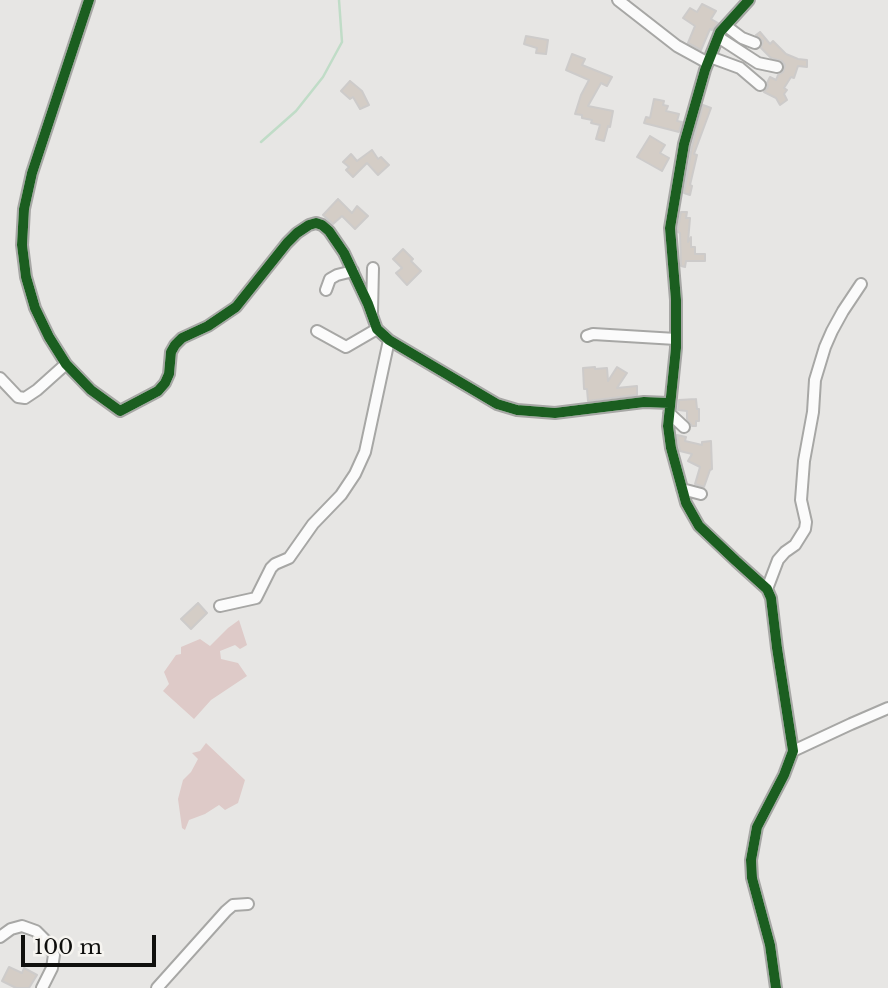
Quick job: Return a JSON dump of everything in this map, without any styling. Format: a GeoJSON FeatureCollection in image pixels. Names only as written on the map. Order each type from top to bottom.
{"type":"FeatureCollection","features":[{"type":"Feature","properties":{"kind":"street"},"geometry":{"type":"LineString","coordinates":[[89,0],[32,173],[24,209],[23,244],[26,277],[34,308],[49,337],[66,364],[91,390],[120,411],[158,391],[169,374],[175,345],[182,338],[208,326],[236,307],[287,243],[297,233],[316,223],[329,231],[344,253],[377,329],[389,340],[497,404],[517,410],[555,413],[644,402],[669,408],[684,427]]}},
{"type":"Feature","properties":{"kind":"street"},"geometry":{"type":"LineString","coordinates":[[618,0],[677,46],[709,60],[740,68],[760,85]]}},
{"type":"Feature","properties":{"kind":"street"},"geometry":{"type":"LineString","coordinates":[[749,0],[718,37],[684,144],[670,228],[676,300],[676,339],[668,426],[682,489],[699,526],[767,589],[771,598],[793,751],[784,775],[757,827],[751,860],[752,878],[770,945],[776,988]]}},
{"type":"Feature","properties":{"kind":"street"},"geometry":{"type":"LineString","coordinates":[[728,27],[742,38],[755,43]]}},
{"type":"Feature","properties":{"kind":"street"},"geometry":{"type":"LineString","coordinates":[[718,37],[758,62],[777,67]]}},
{"type":"Feature","properties":{"kind":"street"},"geometry":{"type":"LineString","coordinates":[[372,315],[373,268]]}},
{"type":"Feature","properties":{"kind":"street"},"geometry":{"type":"LineString","coordinates":[[326,289],[330,279],[353,271]]}},
{"type":"Feature","properties":{"kind":"street"},"geometry":{"type":"LineString","coordinates":[[767,589],[778,560],[795,545],[805,529],[801,500],[815,380],[832,331],[861,284]]}},
{"type":"Feature","properties":{"kind":"street"},"geometry":{"type":"LineString","coordinates":[[317,331],[345,347],[377,329]]}},
{"type":"Feature","properties":{"kind":"street"},"geometry":{"type":"LineString","coordinates":[[587,336],[593,334],[676,339]]}},
{"type":"Feature","properties":{"kind":"street"},"geometry":{"type":"LineString","coordinates":[[220,606],[256,598],[271,568],[289,558],[313,524],[341,495],[355,474],[365,452],[389,340]]}},
{"type":"Feature","properties":{"kind":"street"},"geometry":{"type":"LineString","coordinates":[[0,378],[18,397],[25,398],[66,364]]}},
{"type":"Feature","properties":{"kind":"street"},"geometry":{"type":"LineString","coordinates":[[682,489],[701,494]]}},
{"type":"Feature","properties":{"kind":"street"},"geometry":{"type":"LineString","coordinates":[[793,751],[888,708]]}},
{"type":"Feature","properties":{"kind":"street"},"geometry":{"type":"LineString","coordinates":[[157,988],[226,911],[233,905],[248,904]]}},
{"type":"Feature","properties":{"kind":"street"},"geometry":{"type":"LineString","coordinates":[[0,937],[22,926],[36,931],[49,944],[54,955],[52,968],[42,988]]}},
{"type":"Feature","properties":{"kind":"shaded area"},"geometry":{"type":"Polygon","coordinates":[[[239,620],[247,645],[240,649],[235,645],[220,651],[221,659],[238,663],[247,676],[211,700],[194,719],[163,691],[169,684],[164,672],[176,655],[181,654],[181,647],[200,639],[210,646],[239,620]]]}},
{"type":"Feature","properties":{"kind":"shaded area"},"geometry":{"type":"Polygon","coordinates":[[[206,743],[245,780],[238,803],[225,810],[219,805],[189,820],[185,830],[182,828],[178,799],[183,780],[198,759],[192,753],[200,751],[206,743]]]}},
{"type":"Feature","properties":{"kind":"building"},"geometry":{"type":"Polygon","coordinates":[[[702,4],[716,11],[711,19],[718,23],[710,29],[701,50],[688,43],[695,26],[683,18],[690,8],[697,12],[702,4]]]}},
{"type":"Feature","properties":{"kind":"building"},"geometry":{"type":"Polygon","coordinates":[[[760,32],[770,44],[773,41],[786,54],[807,60],[807,67],[798,66],[794,78],[791,77],[784,88],[787,90],[784,94],[787,100],[780,105],[776,98],[764,92],[770,77],[776,80],[785,65],[782,61],[771,58],[761,48],[763,41],[756,35],[760,32]]]}},
{"type":"Feature","properties":{"kind":"building"},"geometry":{"type":"Polygon","coordinates":[[[526,36],[548,40],[546,54],[536,53],[537,48],[524,44],[526,36]]]}},
{"type":"Feature","properties":{"kind":"building"},"geometry":{"type":"Polygon","coordinates":[[[572,54],[585,59],[582,65],[612,77],[607,86],[601,83],[588,106],[613,111],[604,141],[596,139],[600,125],[575,114],[589,80],[566,70],[572,54]]]}},
{"type":"Feature","properties":{"kind":"building"},"geometry":{"type":"Polygon","coordinates":[[[350,81],[362,91],[369,105],[360,109],[353,97],[350,99],[341,91],[350,81]]]}},
{"type":"Feature","properties":{"kind":"building"},"geometry":{"type":"Polygon","coordinates":[[[654,99],[664,101],[663,105],[668,106],[666,111],[679,114],[677,121],[682,122],[679,132],[644,123],[646,117],[650,118],[654,99]]]}},
{"type":"Feature","properties":{"kind":"building"},"geometry":{"type":"Polygon","coordinates":[[[703,105],[711,108],[694,154],[697,155],[690,195],[684,193],[703,105]]]}},
{"type":"Feature","properties":{"kind":"building"},"geometry":{"type":"Polygon","coordinates":[[[650,136],[665,145],[660,153],[669,158],[662,171],[637,157],[650,136]]]}},
{"type":"Feature","properties":{"kind":"building"},"geometry":{"type":"Polygon","coordinates":[[[372,150],[378,159],[381,157],[389,165],[378,175],[367,163],[353,177],[346,170],[349,167],[343,162],[351,154],[357,161],[372,150]]]}},
{"type":"Feature","properties":{"kind":"building"},"geometry":{"type":"Polygon","coordinates":[[[338,199],[352,213],[357,206],[368,216],[355,229],[342,216],[333,224],[323,215],[338,199]]]}},
{"type":"Feature","properties":{"kind":"building"},"geometry":{"type":"Polygon","coordinates":[[[681,212],[687,212],[686,218],[690,218],[688,242],[691,237],[691,247],[695,247],[695,254],[705,254],[705,261],[686,261],[685,267],[681,266],[678,232],[681,212]]]}},
{"type":"Feature","properties":{"kind":"building"},"geometry":{"type":"Polygon","coordinates":[[[403,249],[421,271],[407,285],[396,273],[402,268],[393,259],[403,249]]]}},
{"type":"Feature","properties":{"kind":"building"},"geometry":{"type":"Polygon","coordinates":[[[617,367],[627,373],[617,388],[637,386],[637,395],[588,401],[587,389],[584,389],[583,368],[607,368],[608,381],[617,367]]]}},
{"type":"Feature","properties":{"kind":"building"},"geometry":{"type":"Polygon","coordinates":[[[696,399],[699,421],[696,421],[696,426],[692,426],[687,419],[687,411],[678,410],[679,400],[696,399]]]}},
{"type":"Feature","properties":{"kind":"building"},"geometry":{"type":"Polygon","coordinates":[[[677,435],[686,437],[685,441],[702,445],[702,442],[711,441],[712,469],[704,487],[695,484],[700,467],[688,461],[692,454],[680,451],[677,435]]]}},
{"type":"Feature","properties":{"kind":"building"},"geometry":{"type":"Polygon","coordinates":[[[198,603],[207,613],[191,629],[181,619],[198,603]]]}},
{"type":"Feature","properties":{"kind":"building"},"geometry":{"type":"Polygon","coordinates":[[[9,967],[22,973],[24,968],[37,975],[29,988],[16,988],[2,981],[9,967]]]}},
{"type":"Feature","properties":{"kind":"waterway"},"geometry":{"type":"LineString","coordinates":[[261,142],[296,111],[323,77],[342,42],[339,0]]}},
{"type":"Feature","properties":{"kind":"cycle path"},"geometry":{"type":"LineString","coordinates":[[89,0],[32,173],[24,209],[22,245],[26,277],[35,308],[49,337],[66,364],[91,390],[120,411],[158,391],[169,374],[171,352],[175,345],[182,338],[208,326],[236,307],[287,243],[297,233],[316,223],[329,231],[344,253],[377,329],[389,340],[497,404],[517,410],[555,413],[644,402],[669,403]]}},
{"type":"Feature","properties":{"kind":"cycle path"},"geometry":{"type":"LineString","coordinates":[[749,0],[720,32],[705,70],[684,144],[670,228],[676,300],[676,348],[668,426],[686,503],[699,526],[767,589],[771,598],[793,751],[784,775],[757,827],[751,860],[752,878],[770,945],[776,988]]}}]}
